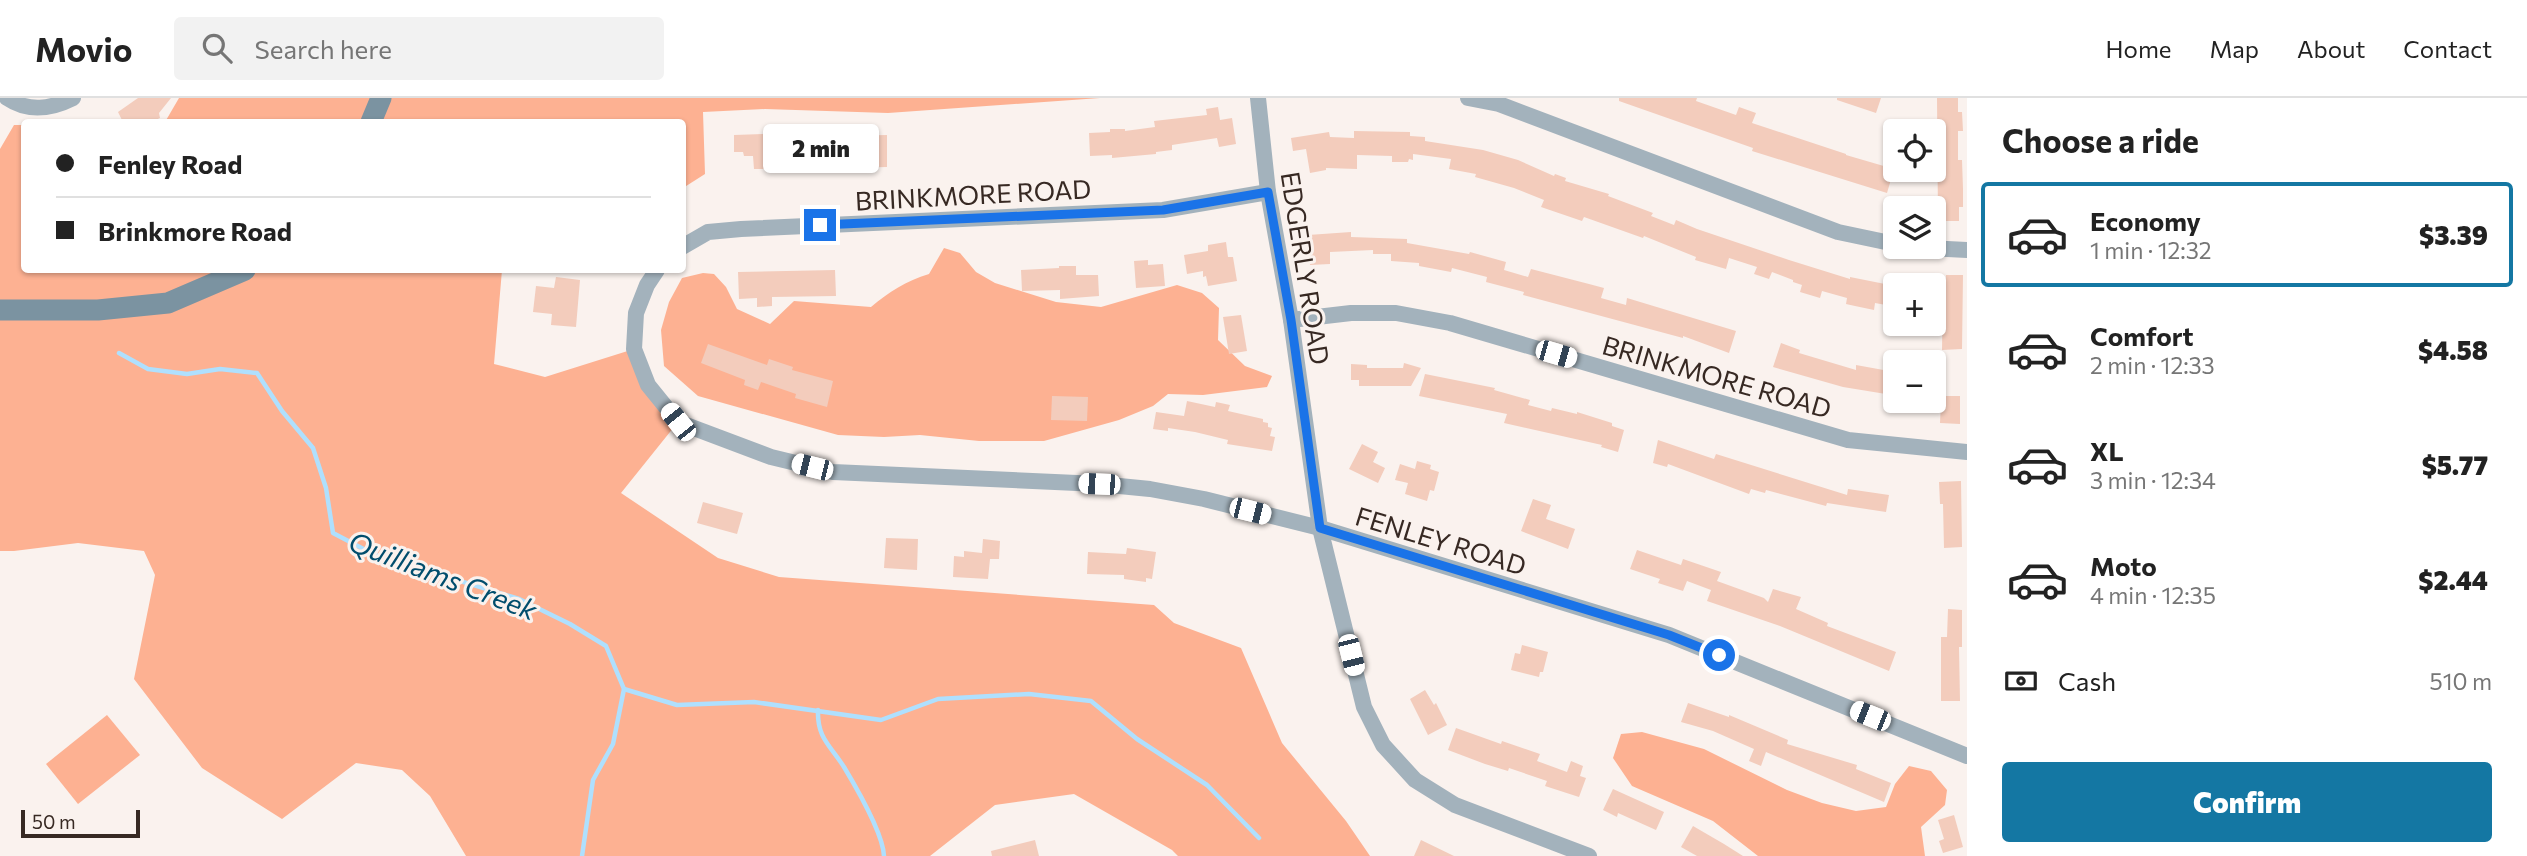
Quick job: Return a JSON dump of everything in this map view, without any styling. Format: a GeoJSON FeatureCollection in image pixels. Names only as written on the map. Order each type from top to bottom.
{"type":"FeatureCollection","features":[{"type":"Feature","properties":{"kind":"street"},"geometry":{"type":"LineString","coordinates":[[7,98],[19,105],[37,108],[55,106],[73,98]]}},
{"type":"Feature","properties":{"kind":"street"},"geometry":{"type":"LineString","coordinates":[[372,119],[381,98]]}},
{"type":"Feature","properties":{"kind":"street","name":"EDGERLY ROAD"},"geometry":{"type":"LineString","coordinates":[[1258,98],[1268,192],[1291,320],[1320,528],[1364,707],[1383,746],[1415,780],[1455,805],[1589,856]]}},
{"type":"Feature","properties":{"kind":"street"},"geometry":{"type":"LineString","coordinates":[[1468,98],[1499,104],[1838,232],[1883,241]]}},
{"type":"Feature","properties":{"kind":"street","name":"BRINKMORE ROAD"},"geometry":{"type":"LineString","coordinates":[[686,245],[708,232],[741,229],[1163,210],[1268,192]]}},
{"type":"Feature","properties":{"kind":"street"},"geometry":{"type":"LineString","coordinates":[[1946,249],[1967,250]]}},
{"type":"Feature","properties":{"kind":"street"},"geometry":{"type":"LineString","coordinates":[[0,310],[98,310],[168,303],[238,273]]}},
{"type":"Feature","properties":{"kind":"street","name":"FENLEY ROAD"},"geometry":{"type":"LineString","coordinates":[[655,273],[636,313],[634,349],[648,385],[678,422],[771,457],[833,472],[1099,484],[1150,489],[1204,499],[1320,528],[1669,635],[1967,756]]}},
{"type":"Feature","properties":{"kind":"street","name":"BRINKMORE ROAD"},"geometry":{"type":"LineString","coordinates":[[1291,320],[1351,313],[1396,313],[1450,323],[1849,440],[1967,452]]}},
{"type":"Feature","properties":{"kind":"shaded area"},"geometry":{"type":"Polygon","coordinates":[[[179,98],[1100,98],[888,113],[765,109],[703,112],[705,174],[686,186],[686,119],[167,119],[179,98]]]}},
{"type":"Feature","properties":{"kind":"shaded area"},"geometry":{"type":"Polygon","coordinates":[[[14,125],[21,125],[21,273],[502,273],[494,364],[545,377],[634,349],[678,422],[621,493],[718,558],[779,577],[1154,605],[1174,623],[1241,648],[1282,743],[1346,821],[1370,856],[1178,856],[1074,794],[995,805],[930,856],[466,856],[430,796],[402,770],[356,763],[282,819],[202,768],[134,679],[155,575],[144,551],[78,543],[0,551],[0,149],[14,125]]]}},
{"type":"Feature","properties":{"kind":"shaded area"},"geometry":{"type":"Polygon","coordinates":[[[944,248],[960,253],[976,272],[995,283],[1056,302],[1101,307],[1177,285],[1202,293],[1219,308],[1218,340],[1245,366],[1272,376],[1267,387],[1203,395],[1168,394],[1153,406],[1119,420],[1044,441],[979,441],[920,435],[838,435],[698,396],[664,366],[661,330],[669,302],[682,278],[703,273],[714,274],[726,287],[737,309],[770,324],[794,301],[871,307],[898,288],[929,274],[944,248]]]}},
{"type":"Feature","properties":{"kind":"shaded area"},"geometry":{"type":"Polygon","coordinates":[[[107,715],[140,755],[78,804],[46,764],[107,715]]]}},
{"type":"Feature","properties":{"kind":"shaded area"},"geometry":{"type":"Polygon","coordinates":[[[1642,732],[1704,749],[1787,790],[1822,803],[1856,811],[1886,807],[1895,784],[1909,766],[1931,771],[1947,790],[1945,805],[1921,827],[1925,856],[1758,856],[1713,821],[1632,786],[1613,758],[1621,734],[1642,732]]]}},
{"type":"Feature","properties":{"kind":"building"},"geometry":{"type":"Polygon","coordinates":[[[138,98],[171,98],[159,113],[158,119],[122,119],[118,112],[138,98]]]}},
{"type":"Feature","properties":{"kind":"building"},"geometry":{"type":"Polygon","coordinates":[[[1619,98],[1697,98],[1696,101],[1736,115],[1739,107],[1756,113],[1752,123],[1883,166],[1883,182],[1890,182],[1887,193],[1752,151],[1753,148],[1619,101],[1619,98]]]}},
{"type":"Feature","properties":{"kind":"building"},"geometry":{"type":"Polygon","coordinates":[[[1837,98],[1881,98],[1876,113],[1837,98]]]}},
{"type":"Feature","properties":{"kind":"building"},"geometry":{"type":"Polygon","coordinates":[[[1937,98],[1958,98],[1963,131],[1958,131],[1963,207],[1959,207],[1959,221],[1946,221],[1946,196],[1938,196],[1938,182],[1946,182],[1946,119],[1937,119],[1937,98]]]}},
{"type":"Feature","properties":{"kind":"building"},"geometry":{"type":"Polygon","coordinates":[[[1218,107],[1220,120],[1232,118],[1236,144],[1219,147],[1217,138],[1172,145],[1172,150],[1156,154],[1112,158],[1112,155],[1090,156],[1089,133],[1155,127],[1154,121],[1207,115],[1206,109],[1218,107]]]}},
{"type":"Feature","properties":{"kind":"building"},"geometry":{"type":"Polygon","coordinates":[[[1354,131],[1410,132],[1410,136],[1425,137],[1425,141],[1483,150],[1518,160],[1554,176],[1555,174],[1566,178],[1565,181],[1609,194],[1608,196],[1653,213],[1651,216],[1674,225],[1676,220],[1850,279],[1883,284],[1883,304],[1875,303],[1874,310],[1846,304],[1847,298],[1822,291],[1820,298],[1800,292],[1802,285],[1793,280],[1772,272],[1769,279],[1754,274],[1757,267],[1729,258],[1726,269],[1695,260],[1696,257],[1644,236],[1643,238],[1584,217],[1582,221],[1541,207],[1544,200],[1475,177],[1476,174],[1449,169],[1451,159],[1413,154],[1413,160],[1409,159],[1408,162],[1392,162],[1392,156],[1357,155],[1357,169],[1326,168],[1310,173],[1306,149],[1293,151],[1291,138],[1329,132],[1330,137],[1354,138],[1354,131]]]}},
{"type":"Feature","properties":{"kind":"building"},"geometry":{"type":"Polygon","coordinates":[[[763,134],[763,142],[767,144],[810,143],[810,138],[887,135],[887,167],[839,168],[812,165],[754,169],[753,156],[734,152],[734,135],[763,134]]]}},
{"type":"Feature","properties":{"kind":"building"},"geometry":{"type":"Polygon","coordinates":[[[1351,232],[1351,237],[1407,239],[1407,243],[1469,254],[1470,252],[1506,262],[1504,270],[1528,277],[1531,269],[1589,284],[1604,288],[1601,298],[1626,305],[1627,298],[1736,331],[1729,353],[1683,336],[1523,295],[1524,292],[1486,282],[1487,277],[1452,268],[1451,272],[1419,266],[1419,263],[1391,261],[1391,254],[1373,254],[1373,250],[1330,252],[1330,264],[1310,265],[1308,235],[1351,232]]]}},
{"type":"Feature","properties":{"kind":"building"},"geometry":{"type":"Polygon","coordinates":[[[1226,242],[1228,257],[1233,257],[1237,281],[1208,286],[1203,271],[1187,274],[1184,255],[1208,251],[1208,245],[1226,242]]]}},
{"type":"Feature","properties":{"kind":"building"},"geometry":{"type":"Polygon","coordinates":[[[1148,260],[1148,265],[1163,264],[1165,286],[1136,288],[1134,261],[1148,260]]]}},
{"type":"Feature","properties":{"kind":"building"},"geometry":{"type":"Polygon","coordinates":[[[1076,266],[1076,275],[1098,275],[1099,296],[1060,299],[1060,290],[1022,291],[1021,270],[1076,266]]]}},
{"type":"Feature","properties":{"kind":"building"},"geometry":{"type":"Polygon","coordinates":[[[835,270],[836,296],[772,297],[772,306],[757,307],[757,298],[739,299],[738,272],[835,270]]]}},
{"type":"Feature","properties":{"kind":"building"},"geometry":{"type":"Polygon","coordinates":[[[1946,275],[1963,275],[1962,349],[1942,350],[1942,336],[1946,336],[1946,275]]]}},
{"type":"Feature","properties":{"kind":"building"},"geometry":{"type":"Polygon","coordinates":[[[556,277],[580,280],[576,327],[551,325],[552,314],[533,312],[536,286],[554,288],[556,277]]]}},
{"type":"Feature","properties":{"kind":"building"},"geometry":{"type":"Polygon","coordinates":[[[1241,315],[1247,351],[1229,354],[1223,317],[1241,315]]]}},
{"type":"Feature","properties":{"kind":"building"},"geometry":{"type":"Polygon","coordinates":[[[1781,343],[1800,350],[1799,353],[1856,370],[1856,365],[1883,370],[1883,394],[1843,387],[1773,367],[1781,343]]]}},
{"type":"Feature","properties":{"kind":"building"},"geometry":{"type":"Polygon","coordinates":[[[708,344],[767,365],[769,359],[793,367],[792,370],[833,381],[827,407],[795,398],[796,394],[761,382],[758,390],[744,385],[745,380],[701,363],[708,344]]]}},
{"type":"Feature","properties":{"kind":"building"},"geometry":{"type":"Polygon","coordinates":[[[1404,363],[1421,368],[1411,386],[1359,386],[1359,380],[1351,380],[1351,364],[1367,365],[1367,368],[1403,368],[1404,363]]]}},
{"type":"Feature","properties":{"kind":"building"},"geometry":{"type":"Polygon","coordinates":[[[1425,374],[1495,388],[1494,390],[1530,400],[1528,405],[1551,411],[1552,408],[1577,412],[1612,423],[1612,426],[1624,430],[1618,452],[1601,447],[1602,445],[1504,423],[1507,414],[1419,396],[1425,374]]]}},
{"type":"Feature","properties":{"kind":"building"},"geometry":{"type":"Polygon","coordinates":[[[1052,396],[1088,397],[1087,421],[1051,420],[1052,396]]]}},
{"type":"Feature","properties":{"kind":"building"},"geometry":{"type":"Polygon","coordinates":[[[1946,396],[1960,396],[1960,424],[1940,423],[1940,413],[1946,413],[1946,396]]]}},
{"type":"Feature","properties":{"kind":"building"},"geometry":{"type":"Polygon","coordinates":[[[1187,401],[1215,407],[1216,402],[1230,405],[1228,411],[1263,419],[1263,422],[1268,423],[1268,427],[1272,428],[1270,436],[1275,437],[1272,451],[1227,444],[1228,440],[1195,432],[1153,429],[1156,412],[1184,416],[1187,401]]]}},
{"type":"Feature","properties":{"kind":"building"},"geometry":{"type":"Polygon","coordinates":[[[1658,440],[1714,459],[1716,454],[1847,495],[1848,489],[1889,495],[1886,512],[1827,503],[1826,506],[1766,490],[1765,493],[1751,489],[1749,494],[1668,464],[1667,467],[1653,463],[1658,440]]]}},
{"type":"Feature","properties":{"kind":"building"},"geometry":{"type":"Polygon","coordinates":[[[1362,444],[1378,452],[1373,462],[1385,468],[1378,483],[1349,469],[1362,444]]]}},
{"type":"Feature","properties":{"kind":"building"},"geometry":{"type":"Polygon","coordinates":[[[1417,461],[1431,465],[1430,469],[1439,472],[1434,491],[1430,490],[1427,501],[1405,494],[1408,483],[1395,480],[1400,464],[1415,469],[1417,461]]]}},
{"type":"Feature","properties":{"kind":"building"},"geometry":{"type":"Polygon","coordinates":[[[1961,481],[1962,547],[1944,548],[1943,504],[1940,504],[1939,482],[1961,481]]]}},
{"type":"Feature","properties":{"kind":"building"},"geometry":{"type":"Polygon","coordinates":[[[1533,499],[1551,505],[1546,519],[1575,529],[1568,549],[1521,531],[1533,499]]]}},
{"type":"Feature","properties":{"kind":"building"},"geometry":{"type":"Polygon","coordinates":[[[703,502],[743,513],[737,534],[697,523],[703,502]]]}},
{"type":"Feature","properties":{"kind":"building"},"geometry":{"type":"Polygon","coordinates":[[[886,538],[918,539],[917,570],[884,568],[886,538]]]}},
{"type":"Feature","properties":{"kind":"building"},"geometry":{"type":"Polygon","coordinates":[[[983,539],[1000,541],[999,559],[990,559],[988,579],[953,577],[954,556],[964,557],[964,551],[982,553],[983,539]]]}},
{"type":"Feature","properties":{"kind":"building"},"geometry":{"type":"Polygon","coordinates":[[[1127,548],[1156,552],[1152,579],[1146,578],[1146,582],[1124,579],[1124,575],[1087,574],[1088,552],[1126,554],[1127,548]]]}},
{"type":"Feature","properties":{"kind":"building"},"geometry":{"type":"Polygon","coordinates":[[[1637,550],[1681,565],[1683,559],[1721,572],[1717,581],[1764,598],[1768,602],[1773,589],[1801,597],[1796,609],[1828,623],[1827,626],[1896,652],[1889,671],[1780,626],[1707,601],[1711,590],[1687,581],[1683,591],[1658,583],[1660,579],[1630,569],[1637,550]]]}},
{"type":"Feature","properties":{"kind":"building"},"geometry":{"type":"Polygon","coordinates":[[[1948,609],[1962,610],[1962,647],[1959,647],[1960,701],[1941,701],[1941,637],[1947,637],[1948,609]]]}},
{"type":"Feature","properties":{"kind":"building"},"geometry":{"type":"Polygon","coordinates":[[[1522,645],[1548,652],[1539,677],[1511,670],[1515,653],[1520,654],[1522,645]]]}},
{"type":"Feature","properties":{"kind":"building"},"geometry":{"type":"Polygon","coordinates":[[[1425,690],[1434,705],[1436,703],[1447,725],[1428,735],[1410,699],[1425,690]]]}},
{"type":"Feature","properties":{"kind":"building"},"geometry":{"type":"Polygon","coordinates":[[[1688,703],[1729,715],[1788,740],[1787,744],[1857,765],[1856,769],[1891,783],[1884,802],[1766,752],[1761,766],[1749,761],[1754,749],[1713,731],[1681,722],[1688,703]]]}},
{"type":"Feature","properties":{"kind":"building"},"geometry":{"type":"Polygon","coordinates":[[[1456,728],[1540,754],[1537,761],[1567,772],[1571,761],[1583,766],[1580,776],[1586,778],[1579,797],[1545,786],[1547,781],[1509,768],[1508,771],[1485,764],[1448,750],[1456,728]]]}},
{"type":"Feature","properties":{"kind":"building"},"geometry":{"type":"Polygon","coordinates":[[[1613,789],[1664,812],[1656,830],[1618,813],[1617,817],[1603,810],[1613,789]]]}},
{"type":"Feature","properties":{"kind":"building"},"geometry":{"type":"Polygon","coordinates":[[[1954,815],[1963,847],[1943,853],[1939,841],[1944,839],[1938,820],[1954,815]]]}},
{"type":"Feature","properties":{"kind":"building"},"geometry":{"type":"Polygon","coordinates":[[[1693,826],[1743,856],[1697,856],[1681,847],[1693,826]]]}},
{"type":"Feature","properties":{"kind":"building"},"geometry":{"type":"Polygon","coordinates":[[[1035,840],[1039,856],[992,856],[991,851],[1035,840]]]}},
{"type":"Feature","properties":{"kind":"building"},"geometry":{"type":"Polygon","coordinates":[[[1421,840],[1454,856],[1414,856],[1421,840]]]}},
{"type":"Feature","properties":{"kind":"waterway","name":"Quilliams Creek"},"geometry":{"type":"LineString","coordinates":[[119,353],[148,369],[187,374],[220,369],[257,373],[282,411],[313,448],[326,488],[333,533],[375,555],[519,599],[570,624],[606,646],[624,689],[613,744],[593,780],[582,856]]}},
{"type":"Feature","properties":{"kind":"waterway"},"geometry":{"type":"LineString","coordinates":[[624,689],[677,705],[754,702],[881,720],[938,699],[1029,694],[1091,701],[1137,739],[1207,785],[1259,838]]}},
{"type":"Feature","properties":{"kind":"waterway"},"geometry":{"type":"LineString","coordinates":[[818,710],[822,735],[844,767],[868,811],[884,856]]}},
{"type":"Feature","properties":{"kind":"route"},"geometry":{"type":"LineString","coordinates":[[820,225],[1163,210],[1268,192],[1291,320],[1320,528],[1669,635],[1719,655]]}}]}
